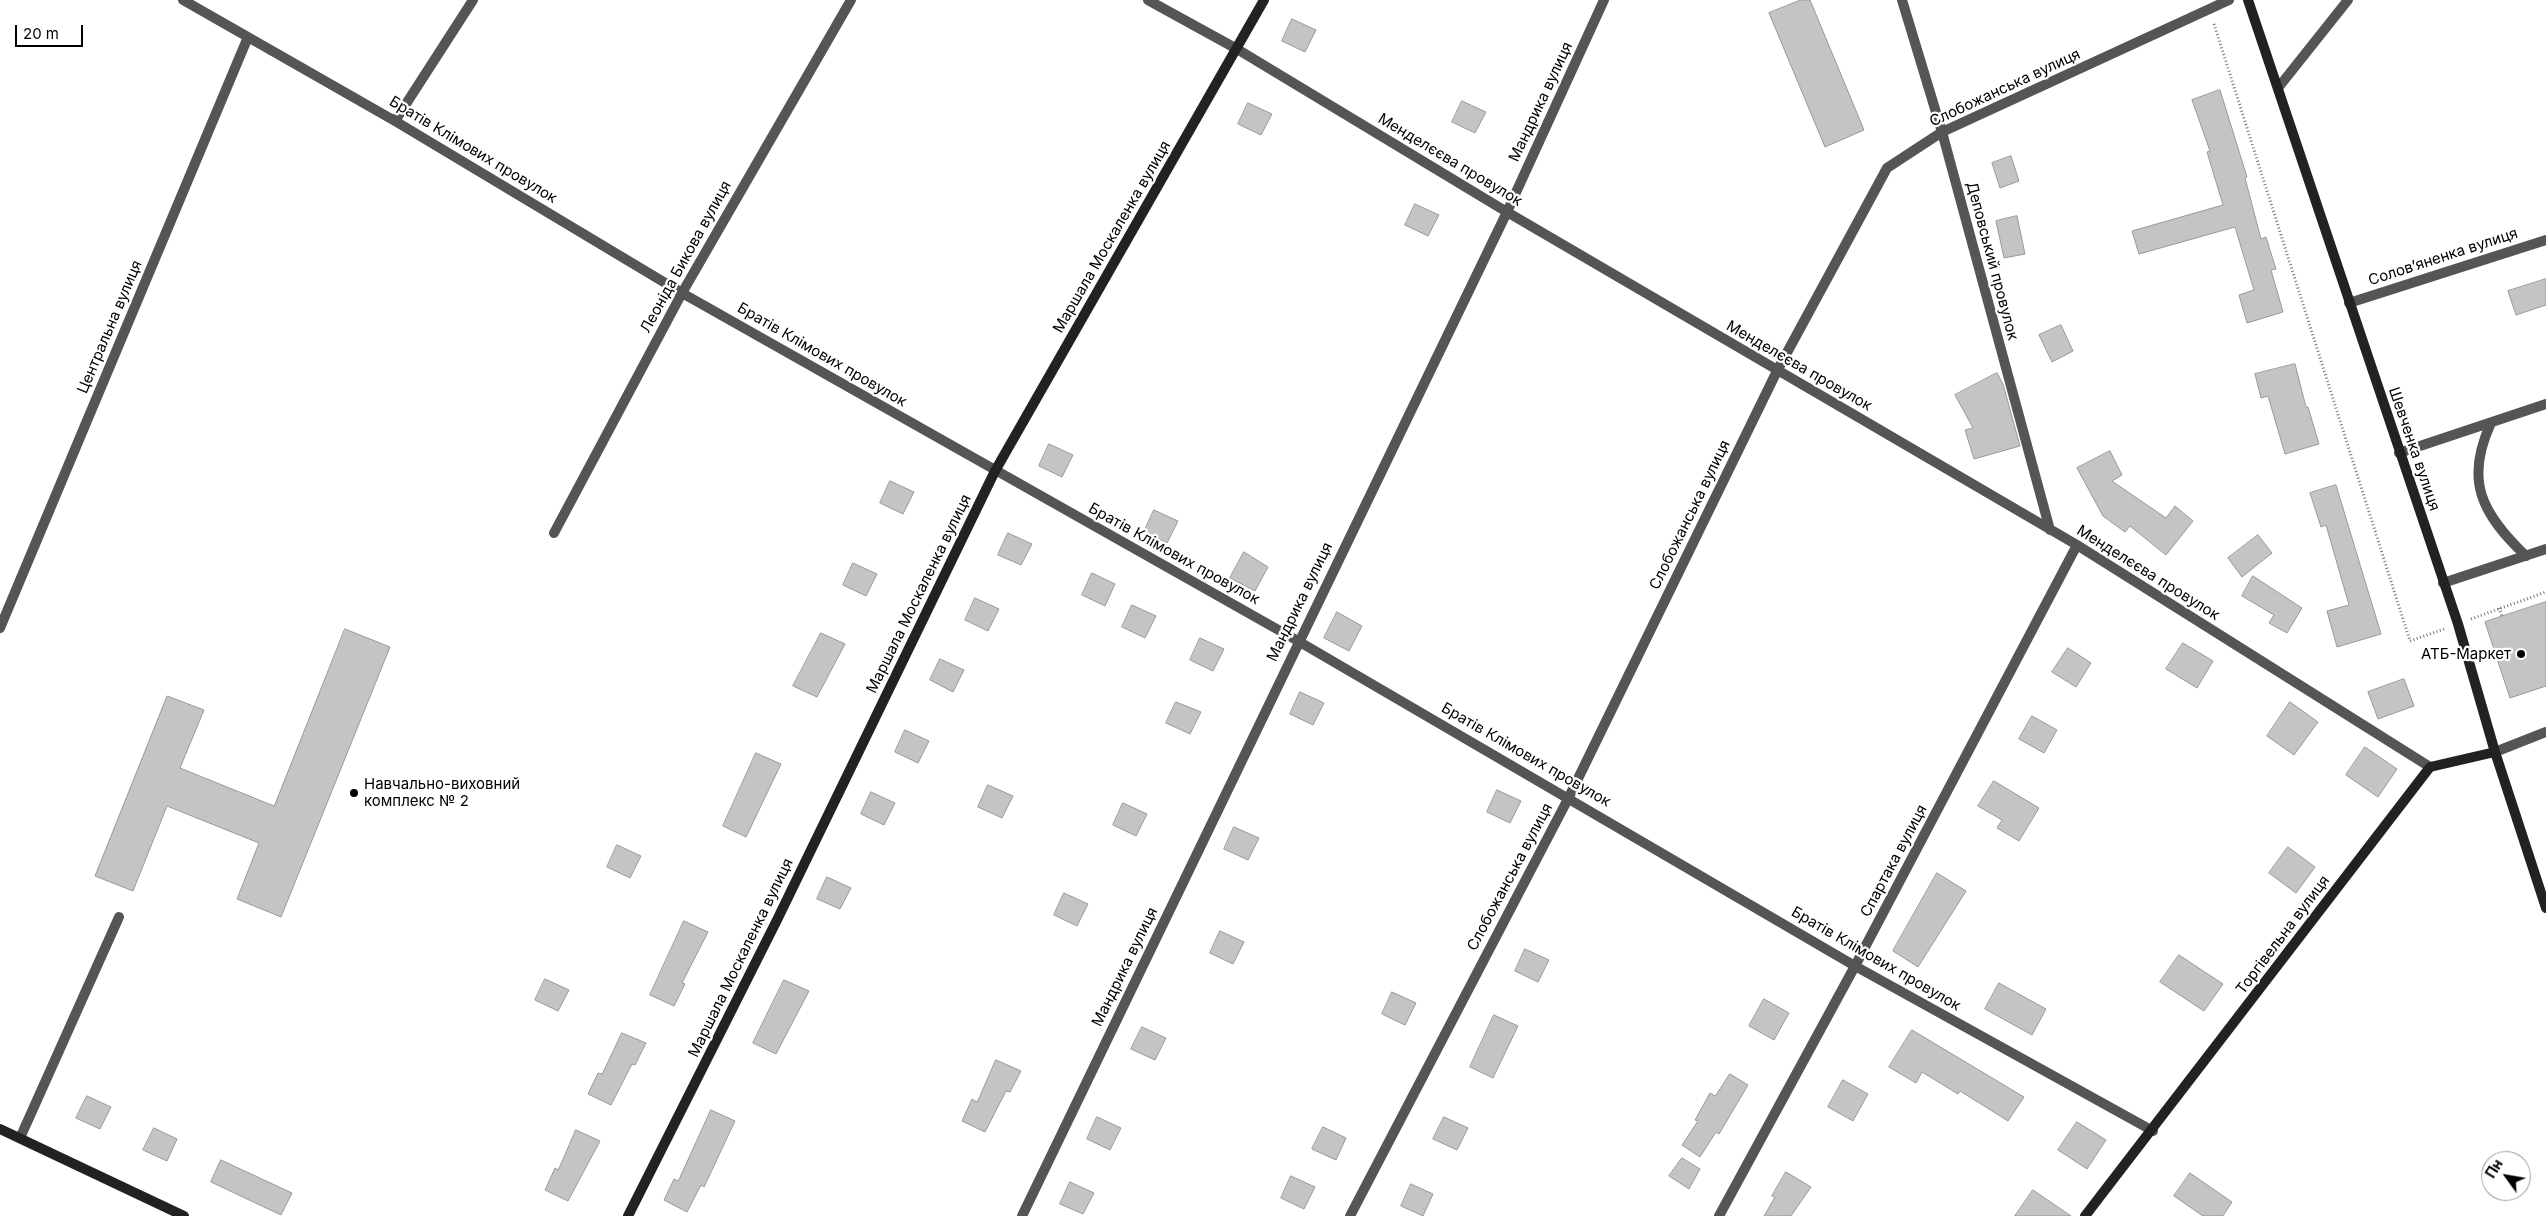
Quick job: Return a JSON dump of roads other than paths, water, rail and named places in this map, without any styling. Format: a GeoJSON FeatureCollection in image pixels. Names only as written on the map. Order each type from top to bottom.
{"type":"FeatureCollection","features":[{"type":"Feature","properties":{"kind":"street","name":"Братів Клімових провулок"},"geometry":{"type":"LineString","coordinates":[[183,0],[395,120],[682,292],[1298,641],[1856,966],[2152,1131]]}},
{"type":"Feature","properties":{"kind":"street"},"geometry":{"type":"LineString","coordinates":[[395,120],[473,0]]}},
{"type":"Feature","properties":{"kind":"street","name":"Леоніда Бикова вулиця"},"geometry":{"type":"LineString","coordinates":[[554,533],[682,292],[851,0]]}},
{"type":"Feature","properties":{"kind":"street","name":"Менделєєва провулок"},"geometry":{"type":"LineString","coordinates":[[1148,0],[1237,49],[1507,212],[2077,545],[2430,767]]}},
{"type":"Feature","properties":{"kind":"street","name":"Маршала Москаленка вулиця"},"geometry":{"type":"LineString","coordinates":[[628,1216],[777,920],[995,471],[1264,0]]}},
{"type":"Feature","properties":{"kind":"street","name":"Мандрика вулиця"},"geometry":{"type":"LineString","coordinates":[[1022,1216],[1298,641],[1507,212],[1604,0]]}},
{"type":"Feature","properties":{"kind":"street","name":"Деповський провулок"},"geometry":{"type":"LineString","coordinates":[[1902,0],[1942,132],[2050,530]]}},
{"type":"Feature","properties":{"kind":"street","name":"Слобожанська вулиця"},"geometry":{"type":"LineString","coordinates":[[1350,1216],[1569,798],[1777,371],[1886,168],[1942,132],[2229,0]]}},
{"type":"Feature","properties":{"kind":"street","name":"Шевченка вулиця"},"geometry":{"type":"LineString","coordinates":[[2248,0],[2399,454],[2458,624],[2495,752],[2546,908]]}},
{"type":"Feature","properties":{"kind":"street"},"geometry":{"type":"LineString","coordinates":[[2278,88],[2348,0]]}},
{"type":"Feature","properties":{"kind":"street","name":"Центральна вулиця"},"geometry":{"type":"LineString","coordinates":[[0,628],[248,37]]}},
{"type":"Feature","properties":{"kind":"street","name":"Солов’яненка вулиця"},"geometry":{"type":"LineString","coordinates":[[2349,303],[2546,240]]}},
{"type":"Feature","properties":{"kind":"street"},"geometry":{"type":"LineString","coordinates":[[2399,454],[2546,404]]}},
{"type":"Feature","properties":{"kind":"street"},"geometry":{"type":"LineString","coordinates":[[2491,423],[2482,443],[2477,464],[2479,484],[2492,519],[2526,556]]}},
{"type":"Feature","properties":{"kind":"street","name":"Спартака вулиця"},"geometry":{"type":"LineString","coordinates":[[1719,1216],[1856,966],[2077,545]]}},
{"type":"Feature","properties":{"kind":"street"},"geometry":{"type":"LineString","coordinates":[[2443,583],[2546,549]]}},
{"type":"Feature","properties":{"kind":"street"},"geometry":{"type":"LineString","coordinates":[[2430,767],[2495,752],[2546,732]]}},
{"type":"Feature","properties":{"kind":"street","name":"Торгівельна вулиця"},"geometry":{"type":"LineString","coordinates":[[2086,1216],[2430,767]]}},
{"type":"Feature","properties":{"kind":"street"},"geometry":{"type":"LineString","coordinates":[[20,1138],[119,917]]}},
{"type":"Feature","properties":{"kind":"street"},"geometry":{"type":"LineString","coordinates":[[0,1130],[184,1216]]}},
{"type":"Feature","properties":{"kind":"place","name":"АТБ-Маркет"},"geometry":{"type":"Point","coordinates":[2521,654]}},
{"type":"Feature","properties":{"kind":"place","name":"Навчально-виховний комплекс № 2"},"geometry":{"type":"Point","coordinates":[354,793]}}]}
